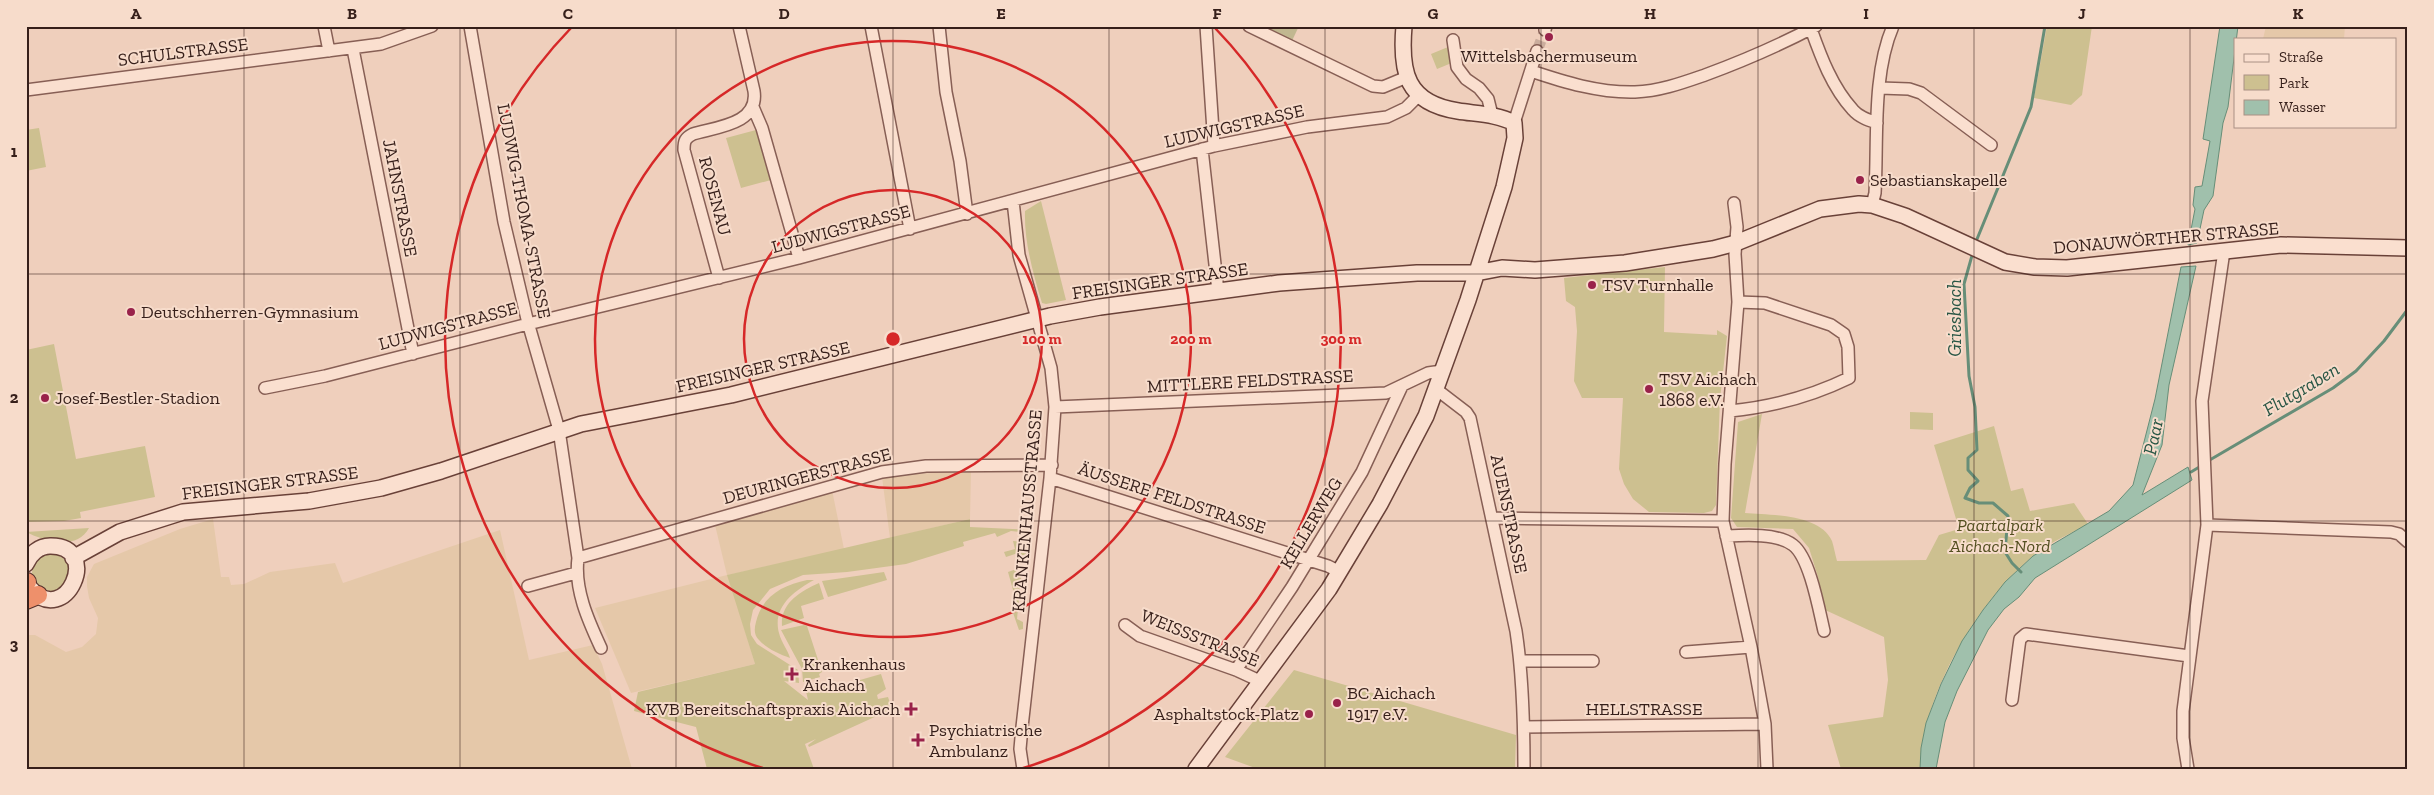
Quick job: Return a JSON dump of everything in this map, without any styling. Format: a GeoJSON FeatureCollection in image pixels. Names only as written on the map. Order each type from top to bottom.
{"type":"FeatureCollection","features":[{"type":"Feature","properties":{"kind":"main road"},"geometry":{"type":"LineString","coordinates":[[1196,769],[1262,682],[1340,572],[1398,470],[1426,416],[1508,176],[1515,138],[1514,123],[1492,115],[1444,108],[1428,101],[1420,94],[1407,78],[1402,56],[1404,26]]}},
{"type":"Feature","properties":{"kind":"main road","name":"DONAUWÖRTHER STRASSE"},"geometry":{"type":"LineString","coordinates":[[1476,273],[1502,268],[1535,270],[1625,263],[1713,249],[1736,242],[1820,208],[1859,204],[1905,216],[1994,258],[2035,267],[2067,268],[2158,260],[2281,245],[2408,248]]}},
{"type":"Feature","properties":{"kind":"main road","name":"FREISINGER STRASSE"},"geometry":{"type":"LineString","coordinates":[[73,558],[120,532],[183,512],[309,500],[381,488],[449,469],[558,430],[600,419],[694,403],[805,378],[1037,319],[1100,307],[1279,283],[1417,273],[1476,273]]}},
{"type":"Feature","properties":{"kind":"main road"},"geometry":{"type":"LineString","coordinates":[[28,556],[42,548],[53,546],[66,551],[73,558],[77,576],[69,590],[55,598],[29,588]]}},
{"type":"Feature","properties":{"kind":"street"},"geometry":{"type":"LineString","coordinates":[[324,26],[329,52]]}},
{"type":"Feature","properties":{"kind":"street","name":"SCHULSTRASSE"},"geometry":{"type":"LineString","coordinates":[[26,90],[329,52],[388,42],[432,26]]}},
{"type":"Feature","properties":{"kind":"street","name":"LUDWIG-THOMA-STRASSE"},"geometry":{"type":"LineString","coordinates":[[470,26],[504,222],[528,324],[558,430],[574,543],[578,558],[576,574]]}},
{"type":"Feature","properties":{"kind":"street"},"geometry":{"type":"LineString","coordinates":[[739,26],[754,91],[755,100],[753,107],[762,128],[799,258]]}},
{"type":"Feature","properties":{"kind":"street"},"geometry":{"type":"LineString","coordinates":[[871,26],[910,229]]}},
{"type":"Feature","properties":{"kind":"street"},"geometry":{"type":"LineString","coordinates":[[939,26],[946,92],[960,161],[967,214]]}},
{"type":"Feature","properties":{"kind":"street"},"geometry":{"type":"LineString","coordinates":[[1206,26],[1214,146]]}},
{"type":"Feature","properties":{"kind":"street"},"geometry":{"type":"LineString","coordinates":[[1248,26],[1374,86],[1383,87],[1407,78]]}},
{"type":"Feature","properties":{"kind":"street"},"geometry":{"type":"LineString","coordinates":[[1872,206],[1876,173],[1880,88],[1884,61],[1893,26]]}},
{"type":"Feature","properties":{"kind":"street"},"geometry":{"type":"LineString","coordinates":[[1531,71],[1568,83],[1608,90],[1653,90],[1669,87],[1750,58],[1814,28],[1825,68],[1853,110],[1864,118],[1877,123]]}},
{"type":"Feature","properties":{"kind":"street"},"geometry":{"type":"LineString","coordinates":[[1453,40],[1457,67],[1466,79],[1479,88],[1488,98],[1492,115]]}},
{"type":"Feature","properties":{"kind":"street","name":"JAHNSTRASSE"},"geometry":{"type":"LineString","coordinates":[[353,48],[412,354]]}},
{"type":"Feature","properties":{"kind":"street"},"geometry":{"type":"LineString","coordinates":[[1514,123],[1537,51]]}},
{"type":"Feature","properties":{"kind":"street"},"geometry":{"type":"LineString","coordinates":[[1880,88],[1909,89],[1921,93],[1991,145]]}},
{"type":"Feature","properties":{"kind":"street","name":"LUDWIGSTRASSE"},"geometry":{"type":"LineString","coordinates":[[265,388],[412,354],[799,258],[1214,146],[1308,127],[1387,117],[1406,108],[1420,94]]}},
{"type":"Feature","properties":{"kind":"street","name":"ROSENAU"},"geometry":{"type":"LineString","coordinates":[[719,278],[684,150],[684,142],[693,134],[740,120],[753,107]]}},
{"type":"Feature","properties":{"kind":"street"},"geometry":{"type":"LineString","coordinates":[[1202,149],[1218,291]]}},
{"type":"Feature","properties":{"kind":"street","name":"KRANKENHAUSSTRASSE"},"geometry":{"type":"LineString","coordinates":[[1013,201],[1019,255],[1050,368],[1055,407],[1052,465],[1022,726],[1020,749],[1022,769]]}},
{"type":"Feature","properties":{"kind":"street"},"geometry":{"type":"LineString","coordinates":[[1734,203],[1737,227],[1738,302],[1723,521],[1751,647],[1765,724],[1768,769]]}},
{"type":"Feature","properties":{"kind":"street"},"geometry":{"type":"LineString","coordinates":[[2188,769],[2182,725],[2189,656],[2206,552],[2206,480],[2201,421],[2204,379],[2224,251]]}},
{"type":"Feature","properties":{"kind":"street"},"geometry":{"type":"LineString","coordinates":[[1730,411],[1751,409],[1793,400],[1849,378],[1848,347],[1844,334],[1831,325],[1765,303],[1738,302]]}},
{"type":"Feature","properties":{"kind":"street","name":"MITTLERE FELDSTRASSE"},"geometry":{"type":"LineString","coordinates":[[1055,407],[1386,393],[1428,373],[1442,371]]}},
{"type":"Feature","properties":{"kind":"street","name":"KELLERWEG"},"geometry":{"type":"LineString","coordinates":[[1236,670],[1308,560],[1362,472],[1402,386]]}},
{"type":"Feature","properties":{"kind":"street","name":"AUENSTRASSE"},"geometry":{"type":"LineString","coordinates":[[1436,389],[1466,412],[1470,418],[1493,518],[1520,661],[1524,727],[1524,769]]}},
{"type":"Feature","properties":{"kind":"street","name":"DEURINGERSTRASSE"},"geometry":{"type":"LineString","coordinates":[[578,558],[882,472],[926,466],[1052,465]]}},
{"type":"Feature","properties":{"kind":"street","name":"ÄUSSERE FELDSTRASSE"},"geometry":{"type":"LineString","coordinates":[[1050,478],[1328,566],[1340,572]]}},
{"type":"Feature","properties":{"kind":"street"},"geometry":{"type":"LineString","coordinates":[[1493,518],[1723,521]]}},
{"type":"Feature","properties":{"kind":"street"},"geometry":{"type":"LineString","coordinates":[[2207,525],[2391,532],[2399,534],[2408,542]]}},
{"type":"Feature","properties":{"kind":"street"},"geometry":{"type":"LineString","coordinates":[[1726,536],[1777,538],[1796,547],[1805,560],[1824,631]]}},
{"type":"Feature","properties":{"kind":"street"},"geometry":{"type":"LineString","coordinates":[[528,586],[576,574],[587,616],[600,648]]}},
{"type":"Feature","properties":{"kind":"street","name":"WEISSSTRASSE"},"geometry":{"type":"LineString","coordinates":[[1124,625],[1140,636],[1236,670],[1262,682]]}},
{"type":"Feature","properties":{"kind":"street"},"geometry":{"type":"LineString","coordinates":[[2012,700],[2020,639],[2026,634],[2189,656]]}},
{"type":"Feature","properties":{"kind":"street"},"geometry":{"type":"LineString","coordinates":[[1686,652],[1751,647]]}},
{"type":"Feature","properties":{"kind":"street"},"geometry":{"type":"LineString","coordinates":[[1520,661],[1593,661]]}},
{"type":"Feature","properties":{"kind":"street","name":"HELLSTRASSE"},"geometry":{"type":"LineString","coordinates":[[1524,727],[1765,724]]}},
{"type":"Feature","properties":{"kind":"shaded area"},"geometry":{"type":"Polygon","coordinates":[[[1256,26],[1299,26],[1291,43],[1256,26]]]}},
{"type":"Feature","properties":{"kind":"shaded area"},"geometry":{"type":"Polygon","coordinates":[[[2266,26],[2345,26],[2344,38],[2263,38],[2266,26]]]}},
{"type":"Feature","properties":{"kind":"shaded area"},"geometry":{"type":"Polygon","coordinates":[[[971,472],[970,519],[890,538],[882,477],[903,474],[971,472]]]}},
{"type":"Feature","properties":{"kind":"shaded area"},"geometry":{"type":"Polygon","coordinates":[[[832,490],[844,549],[728,575],[755,664],[631,693],[595,608],[727,575],[715,525],[832,490]]]}},
{"type":"Feature","properties":{"kind":"shaded area"},"geometry":{"type":"Polygon","coordinates":[[[213,519],[221,577],[229,577],[231,585],[244,584],[270,572],[335,563],[343,583],[500,530],[529,660],[593,645],[602,664],[632,769],[26,769],[26,635],[35,635],[66,652],[82,647],[96,634],[98,618],[89,598],[87,586],[87,577],[94,564],[180,529],[213,519]]]}},
{"type":"Feature","properties":{"kind":"green space"},"geometry":{"type":"Polygon","coordinates":[[[2047,26],[2092,26],[2082,95],[2071,105],[2034,98],[2047,26]]]}},
{"type":"Feature","properties":{"kind":"green space"},"geometry":{"type":"Polygon","coordinates":[[[1448,47],[1454,62],[1437,69],[1431,54],[1448,47]]]}},
{"type":"Feature","properties":{"kind":"green space"},"geometry":{"type":"Polygon","coordinates":[[[39,128],[46,167],[26,171],[26,130],[39,128]]]}},
{"type":"Feature","properties":{"kind":"green space"},"geometry":{"type":"Polygon","coordinates":[[[756,130],[771,180],[741,188],[726,138],[756,130]]]}},
{"type":"Feature","properties":{"kind":"green space"},"geometry":{"type":"Polygon","coordinates":[[[1041,201],[1066,300],[1046,304],[1042,303],[1032,269],[1025,223],[1025,211],[1041,201]]]}},
{"type":"Feature","properties":{"kind":"green space","name":"TSV Aichach 1868 e.V."},"geometry":{"type":"Polygon","coordinates":[[[1665,267],[1664,332],[1717,335],[1717,330],[1727,336],[1720,399],[1716,505],[1712,511],[1704,513],[1649,512],[1633,499],[1624,484],[1619,469],[1623,398],[1582,398],[1574,381],[1577,331],[1575,307],[1566,301],[1564,278],[1665,267]]]}},
{"type":"Feature","properties":{"kind":"green space","name":"Josef-Bestler-Stadion"},"geometry":{"type":"Polygon","coordinates":[[[54,344],[76,459],[145,446],[155,497],[80,512],[81,518],[64,521],[26,522],[26,350],[54,344]]]}},
{"type":"Feature","properties":{"kind":"green space"},"geometry":{"type":"Polygon","coordinates":[[[1910,412],[1933,413],[1933,430],[1910,429],[1910,412]]]}},
{"type":"Feature","properties":{"kind":"green space","name":"Paartalpark Aichach-Nord"},"geometry":{"type":"Polygon","coordinates":[[[1762,414],[1745,513],[1793,518],[1817,526],[1826,532],[1832,541],[1837,561],[1926,560],[1939,535],[1959,529],[1934,445],[1994,426],[2011,491],[2023,488],[2030,511],[2074,503],[2088,524],[2052,543],[2032,557],[2011,576],[1972,625],[1942,682],[1930,712],[1923,741],[1920,769],[1841,769],[1828,725],[1883,717],[1888,680],[1884,637],[1823,609],[1818,577],[1809,548],[1793,529],[1737,527],[1731,518],[1738,422],[1762,414]]]}},
{"type":"Feature","properties":{"kind":"green space"},"geometry":{"type":"Polygon","coordinates":[[[970,519],[970,527],[1032,530],[1032,533],[1011,531],[997,537],[995,533],[963,542],[964,546],[906,564],[847,572],[803,575],[770,589],[753,610],[750,624],[751,635],[757,644],[798,670],[799,683],[784,681],[808,700],[805,687],[825,681],[828,690],[850,684],[852,689],[855,688],[853,682],[881,674],[886,689],[877,695],[878,699],[888,697],[892,709],[809,747],[808,745],[816,739],[805,744],[814,769],[707,769],[696,727],[634,711],[638,692],[755,664],[727,575],[970,519]]]}},
{"type":"Feature","properties":{"kind":"green space"},"geometry":{"type":"Polygon","coordinates":[[[89,528],[77,540],[69,542],[51,541],[26,532],[89,528]]]}},
{"type":"Feature","properties":{"kind":"green space"},"geometry":{"type":"Polygon","coordinates":[[[1013,541],[1032,543],[1031,553],[1020,556],[1018,553],[1006,557],[1004,552],[1015,549],[1013,541]]]}},
{"type":"Feature","properties":{"kind":"green space"},"geometry":{"type":"Polygon","coordinates":[[[51,554],[64,560],[70,573],[64,586],[51,592],[38,586],[32,573],[38,560],[51,554]]]}},
{"type":"Feature","properties":{"kind":"green space"},"geometry":{"type":"Polygon","coordinates":[[[1022,567],[1017,619],[1023,622],[1023,629],[1019,630],[1011,607],[1017,604],[1008,572],[1022,567]]]}},
{"type":"Feature","properties":{"kind":"green space"},"geometry":{"type":"Polygon","coordinates":[[[884,572],[887,580],[828,597],[822,581],[884,572]]]}},
{"type":"Feature","properties":{"kind":"green space"},"geometry":{"type":"Polygon","coordinates":[[[814,580],[799,589],[786,601],[779,615],[779,633],[790,658],[773,651],[762,643],[755,634],[755,625],[763,605],[768,599],[790,585],[814,580]]]}},
{"type":"Feature","properties":{"kind":"green space"},"geometry":{"type":"Polygon","coordinates":[[[819,583],[824,599],[801,606],[804,618],[782,626],[782,618],[788,604],[799,594],[819,583]]]}},
{"type":"Feature","properties":{"kind":"green space"},"geometry":{"type":"Polygon","coordinates":[[[807,626],[822,672],[819,674],[820,677],[803,682],[802,669],[781,630],[807,626]]]}},
{"type":"Feature","properties":{"kind":"green space","name":"BC Aichach 1917 e.V."},"geometry":{"type":"Polygon","coordinates":[[[1294,670],[1516,735],[1515,769],[1258,769],[1225,757],[1294,670]]]}},
{"type":"Feature","properties":{"kind":"water"},"geometry":{"type":"Polygon","coordinates":[[[2220,26],[2238,26],[2237,38],[2234,38],[2234,58],[2228,107],[2223,123],[2213,196],[2204,210],[2197,243],[2188,245],[2195,209],[2193,205],[2195,187],[2202,186],[2210,141],[2203,139],[2220,26]]]}},
{"type":"Feature","properties":{"kind":"water","name":"Paar"},"geometry":{"type":"Polygon","coordinates":[[[2196,266],[2169,385],[2162,445],[2142,495],[2188,467],[2192,480],[2035,578],[2019,597],[2004,609],[1988,630],[1957,691],[1945,722],[1936,769],[1920,769],[1921,748],[1926,723],[1941,684],[1962,641],[1983,610],[2005,582],[2033,556],[2109,511],[2133,485],[2155,399],[2181,267],[2196,266]]]}},
{"type":"Feature","properties":{"kind":"waterway","name":"Griesbach"},"geometry":{"type":"LineString","coordinates":[[1975,244],[2031,107],[2045,26]]}},
{"type":"Feature","properties":{"kind":"waterway","name":"Griesbach"},"geometry":{"type":"LineString","coordinates":[[1973,252],[1964,284],[1969,376],[1975,407],[1977,450],[1968,458],[1968,470],[1978,481],[1970,488],[1965,498],[1979,503],[1993,503],[2008,516],[2005,552],[2021,572]]}},
{"type":"Feature","properties":{"kind":"waterway","name":"Flutgraben"},"geometry":{"type":"LineString","coordinates":[[2208,461],[2333,388],[2356,371],[2384,341],[2408,309]]}},
{"type":"Feature","properties":{"kind":"waterway","name":"Flutgraben"},"geometry":{"type":"LineString","coordinates":[[2191,472],[2201,466]]}},
{"type":"Feature","properties":{"kind":"tunnel"},"geometry":{"type":"LineString","coordinates":[[1537,51],[1545,30]]}},
{"type":"Feature","properties":{"kind":"place","name":"Wittelsbachermuseum"},"geometry":{"type":"Point","coordinates":[1549,37]}},
{"type":"Feature","properties":{"kind":"place","name":"Sebastianskapelle"},"geometry":{"type":"Point","coordinates":[1860,180]}},
{"type":"Feature","properties":{"kind":"place","name":"TSV Turnhalle"},"geometry":{"type":"Point","coordinates":[1592,285]}},
{"type":"Feature","properties":{"kind":"place","name":"Deutschherren-Gymnasium"},"geometry":{"type":"Point","coordinates":[131,312]}},
{"type":"Feature","properties":{"kind":"place","name":"TSV Aichach 1868 e.V."},"geometry":{"type":"Point","coordinates":[1649,389]}},
{"type":"Feature","properties":{"kind":"place","name":"Josef-Bestler-Stadion"},"geometry":{"type":"Point","coordinates":[45,398]}},
{"type":"Feature","properties":{"kind":"place","name":"Krankenhaus Aichach"},"geometry":{"type":"Point","coordinates":[792,674]}},
{"type":"Feature","properties":{"kind":"place","name":"BC Aichach 1917 e.V."},"geometry":{"type":"Point","coordinates":[1337,703]}},
{"type":"Feature","properties":{"kind":"place","name":"KVB Bereitschaftspraxis Aichach"},"geometry":{"type":"Point","coordinates":[911,709]}},
{"type":"Feature","properties":{"kind":"place","name":"Asphaltstock-Platz"},"geometry":{"type":"Point","coordinates":[1309,714]}},
{"type":"Feature","properties":{"kind":"place","name":"Psychiatrische Ambulanz"},"geometry":{"type":"Point","coordinates":[918,740]}}]}
